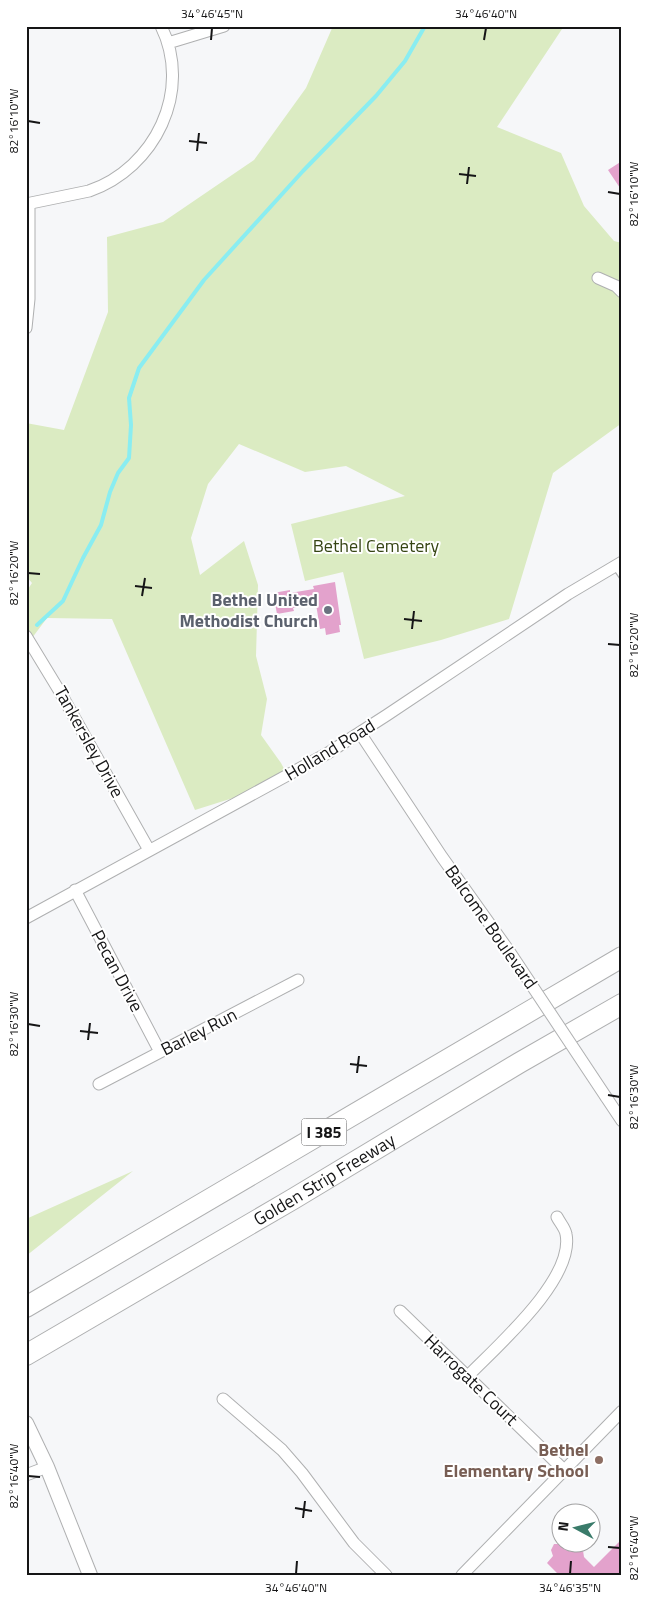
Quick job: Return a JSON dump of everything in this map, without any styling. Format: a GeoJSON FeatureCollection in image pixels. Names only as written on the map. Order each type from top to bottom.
{"type":"FeatureCollection","features":[{"type":"Feature","properties":{"kind":"highway","name":"I 385"},"geometry":{"type":"LineString","coordinates":[[26,1307],[622,957]]}},
{"type":"Feature","properties":{"kind":"highway","name":"Golden Strip Freeway"},"geometry":{"type":"LineString","coordinates":[[26,1355],[622,1004]]}},
{"type":"Feature","properties":{"kind":"street"},"geometry":{"type":"LineString","coordinates":[[26,328],[29,299],[28,204],[99,188],[124,173],[144,154],[161,128],[171,97],[172,72],[168,43],[161,26]]}},
{"type":"Feature","properties":{"kind":"street"},"geometry":{"type":"LineString","coordinates":[[168,43],[224,26]]}},
{"type":"Feature","properties":{"kind":"street"},"geometry":{"type":"LineString","coordinates":[[598,278],[616,286],[622,292]]}},
{"type":"Feature","properties":{"kind":"street","name":"Holland Road"},"geometry":{"type":"LineString","coordinates":[[26,918],[286,777],[360,733],[568,594],[619,564]]}},
{"type":"Feature","properties":{"kind":"street","name":"Tankersley Drive"},"geometry":{"type":"LineString","coordinates":[[26,636],[60,692],[149,850]]}},
{"type":"Feature","properties":{"kind":"street","name":"Balcome Boulevard"},"geometry":{"type":"LineString","coordinates":[[360,733],[622,1121]]}},
{"type":"Feature","properties":{"kind":"street","name":"Pecan Drive"},"geometry":{"type":"LineString","coordinates":[[75,890],[160,1052]]}},
{"type":"Feature","properties":{"kind":"street","name":"Barley Run"},"geometry":{"type":"LineString","coordinates":[[99,1084],[298,980]]}},
{"type":"Feature","properties":{"kind":"street"},"geometry":{"type":"LineString","coordinates":[[467,1377],[530,1312],[552,1284],[558,1273],[566,1240],[566,1232],[557,1217]]}},
{"type":"Feature","properties":{"kind":"street","name":"Harrogate Court"},"geometry":{"type":"LineString","coordinates":[[400,1311],[564,1470]]}},
{"type":"Feature","properties":{"kind":"street"},"geometry":{"type":"LineString","coordinates":[[222,1399],[282,1450],[302,1473],[354,1543],[386,1575]]}},
{"type":"Feature","properties":{"kind":"street"},"geometry":{"type":"LineString","coordinates":[[462,1575],[622,1411]]}},
{"type":"Feature","properties":{"kind":"street"},"geometry":{"type":"LineString","coordinates":[[26,1423],[90,1575]]}},
{"type":"Feature","properties":{"kind":"street"},"geometry":{"type":"LineString","coordinates":[[26,1476],[46,1468]]}},
{"type":"Feature","properties":{"kind":"lane"},"geometry":{"type":"LineString","coordinates":[[619,564],[622,576]]}},
{"type":"Feature","properties":{"kind":"green space","name":"Bethel Cemetery"},"geometry":{"type":"Polygon","coordinates":[[[333,26],[564,26],[497,127],[561,153],[584,206],[614,241],[622,243],[622,423],[553,473],[509,619],[441,640],[364,659],[343,572],[305,581],[291,524],[405,496],[346,466],[305,472],[239,444],[208,484],[191,538],[200,575],[244,541],[258,585],[256,656],[267,699],[261,735],[281,763],[290,780],[195,810],[112,619],[47,618],[26,646],[26,592],[32,583],[26,576],[26,423],[64,430],[108,312],[107,237],[163,222],[254,160],[306,88],[333,26]]]}},
{"type":"Feature","properties":{"kind":"green space"},"geometry":{"type":"Polygon","coordinates":[[[133,1171],[26,1256],[26,1219],[133,1171]]]}},
{"type":"Feature","properties":{"kind":"building"},"geometry":{"type":"Polygon","coordinates":[[[622,161],[622,191],[608,170],[622,161]]]}},
{"type":"Feature","properties":{"kind":"building","name":"Bethel United Methodist Church"},"geometry":{"type":"Polygon","coordinates":[[[335,582],[341,625],[339,625],[340,632],[326,635],[325,628],[320,629],[316,604],[293,608],[294,611],[277,614],[273,593],[290,590],[290,593],[314,589],[313,586],[335,582]]]}},
{"type":"Feature","properties":{"kind":"building"},"geometry":{"type":"Polygon","coordinates":[[[622,1539],[622,1575],[559,1575],[547,1563],[553,1556],[552,1554],[584,1554],[584,1557],[594,1567],[622,1539]]]}},
{"type":"Feature","properties":{"kind":"waterway"},"geometry":{"type":"LineString","coordinates":[[37,625],[63,601],[101,525],[110,492],[118,473],[129,458],[131,425],[129,398],[139,368],[204,280],[303,171],[376,96],[405,61],[425,26]]}},
{"type":"Feature","properties":{"kind":"place","name":"Bethel United Methodist Church"},"geometry":{"type":"Point","coordinates":[328,610]}},
{"type":"Feature","properties":{"kind":"place","name":"Bethel Elementary School"},"geometry":{"type":"Point","coordinates":[599,1460]}}]}
